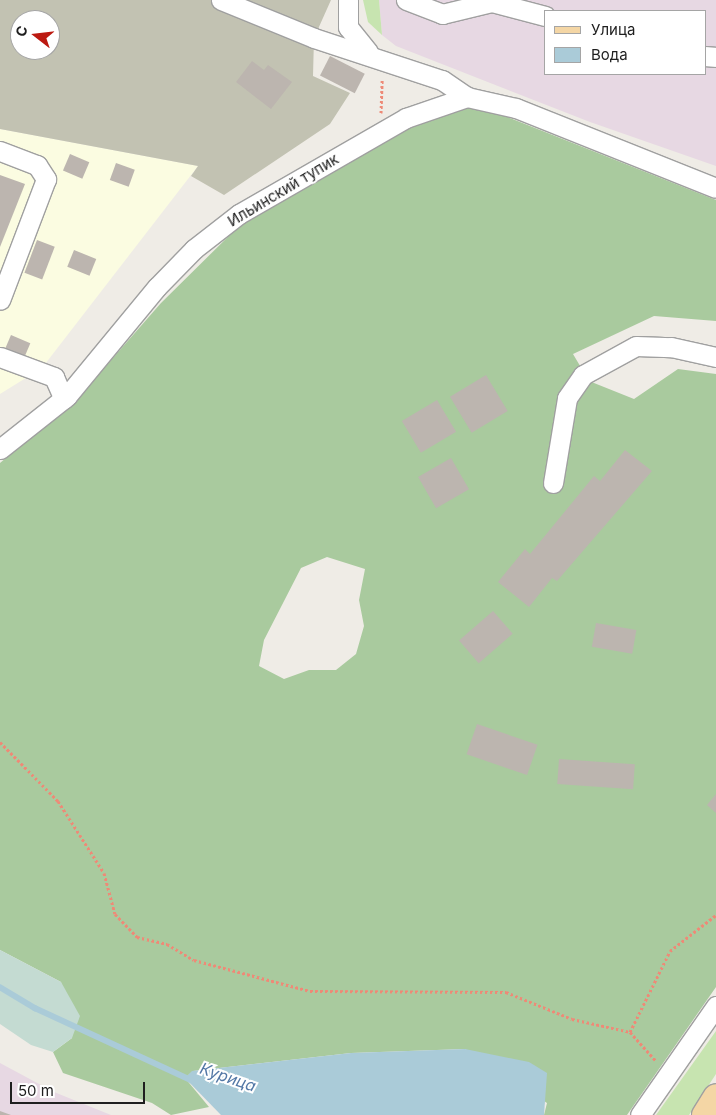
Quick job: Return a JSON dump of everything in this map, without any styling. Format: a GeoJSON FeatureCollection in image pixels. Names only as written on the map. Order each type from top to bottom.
{"type":"FeatureCollection","features":[{"type":"Feature","properties":{"kind":"main road"},"geometry":{"type":"LineString","coordinates":[[704,1115],[716,1096]]}},
{"type":"Feature","properties":{"kind":"street"},"geometry":{"type":"LineString","coordinates":[[221,0],[314,38],[368,52],[442,80],[466,97],[516,108],[716,188]]}},
{"type":"Feature","properties":{"kind":"street"},"geometry":{"type":"LineString","coordinates":[[348,0],[348,27],[368,52]]}},
{"type":"Feature","properties":{"kind":"street"},"geometry":{"type":"LineString","coordinates":[[406,0],[442,14],[492,2],[544,16]]}},
{"type":"Feature","properties":{"kind":"street","name":"Ильинский тупик"},"geometry":{"type":"LineString","coordinates":[[0,449],[64,399],[157,287],[194,250],[239,214],[406,118],[466,97]]}},
{"type":"Feature","properties":{"kind":"street"},"geometry":{"type":"LineString","coordinates":[[0,151],[37,166],[46,179],[0,300]]}},
{"type":"Feature","properties":{"kind":"street"},"geometry":{"type":"LineString","coordinates":[[552,483],[568,398],[583,375],[636,346],[671,346],[716,357]]}},
{"type":"Feature","properties":{"kind":"street"},"geometry":{"type":"LineString","coordinates":[[0,357],[54,378],[64,399]]}},
{"type":"Feature","properties":{"kind":"street"},"geometry":{"type":"LineString","coordinates":[[640,1115],[716,1006]]}},
{"type":"Feature","properties":{"kind":"path"},"geometry":{"type":"LineString","coordinates":[[380,118],[382,74]]}},
{"type":"Feature","properties":{"kind":"path"},"geometry":{"type":"LineString","coordinates":[[0,742],[58,801],[104,873],[115,914],[137,937],[167,944],[194,960],[310,991],[506,992],[572,1019],[630,1032],[667,1076]]}},
{"type":"Feature","properties":{"kind":"path"},"geometry":{"type":"LineString","coordinates":[[630,1032],[670,951],[716,915]]}},
{"type":"Feature","properties":{"kind":"shaded area"},"geometry":{"type":"Polygon","coordinates":[[[0,0],[331,0],[314,38],[313,76],[350,93],[330,124],[224,195],[191,176],[198,166],[0,129],[0,0]]]}},
{"type":"Feature","properties":{"kind":"shaded area"},"geometry":{"type":"Polygon","coordinates":[[[379,0],[716,0],[716,166],[590,122],[396,46],[382,35],[379,0]]]}},
{"type":"Feature","properties":{"kind":"shaded area"},"geometry":{"type":"Polygon","coordinates":[[[0,129],[198,166],[42,368],[0,394],[0,129]]]}},
{"type":"Feature","properties":{"kind":"shaded area"},"geometry":{"type":"Polygon","coordinates":[[[0,950],[61,982],[80,1016],[72,1038],[53,1052],[31,1045],[0,1024],[0,950]]]}},
{"type":"Feature","properties":{"kind":"shaded area"},"geometry":{"type":"Polygon","coordinates":[[[0,1063],[54,1092],[111,1115],[0,1115],[0,1063]]]}},
{"type":"Feature","properties":{"kind":"green space"},"geometry":{"type":"Polygon","coordinates":[[[363,0],[379,0],[382,35],[368,22],[363,0]]]}},
{"type":"Feature","properties":{"kind":"green space"},"geometry":{"type":"Polygon","coordinates":[[[472,103],[716,200],[716,321],[654,316],[573,354],[589,381],[634,399],[678,369],[716,374],[716,987],[627,1115],[544,1115],[547,1103],[465,1049],[351,1053],[193,1071],[185,1078],[209,1107],[171,1115],[152,1103],[63,1073],[53,1052],[72,1038],[61,982],[0,950],[0,463],[77,399],[161,303],[244,221],[422,118],[472,103]],[[327,557],[301,568],[264,640],[259,666],[284,679],[309,670],[336,670],[356,654],[364,626],[359,600],[365,569],[327,557]]]}},
{"type":"Feature","properties":{"kind":"green space"},"geometry":{"type":"Polygon","coordinates":[[[716,1031],[716,1074],[689,1115],[656,1115],[716,1031]]]}},
{"type":"Feature","properties":{"kind":"water"},"geometry":{"type":"Polygon","coordinates":[[[465,1049],[529,1062],[547,1073],[544,1115],[221,1115],[185,1078],[192,1071],[351,1053],[465,1049]]]}},
{"type":"Feature","properties":{"kind":"building"},"geometry":{"type":"Polygon","coordinates":[[[330,56],[365,74],[355,93],[320,76],[330,56]]]}},
{"type":"Feature","properties":{"kind":"building"},"geometry":{"type":"Polygon","coordinates":[[[252,61],[264,70],[268,65],[292,82],[271,109],[236,82],[252,61]]]}},
{"type":"Feature","properties":{"kind":"building"},"geometry":{"type":"Polygon","coordinates":[[[70,154],[89,162],[82,179],[63,171],[70,154]]]}},
{"type":"Feature","properties":{"kind":"building"},"geometry":{"type":"Polygon","coordinates":[[[116,163],[135,170],[129,187],[110,180],[116,163]]]}},
{"type":"Feature","properties":{"kind":"building"},"geometry":{"type":"Polygon","coordinates":[[[0,175],[25,184],[0,247],[0,175]]]}},
{"type":"Feature","properties":{"kind":"building"},"geometry":{"type":"Polygon","coordinates":[[[37,240],[55,247],[42,279],[24,273],[37,240]]]}},
{"type":"Feature","properties":{"kind":"building"},"geometry":{"type":"Polygon","coordinates":[[[74,250],[96,259],[90,276],[67,267],[74,250]]]}},
{"type":"Feature","properties":{"kind":"building"},"geometry":{"type":"Polygon","coordinates":[[[11,335],[30,343],[24,357],[5,349],[11,335]]]}},
{"type":"Feature","properties":{"kind":"building"},"geometry":{"type":"Polygon","coordinates":[[[486,375],[508,411],[472,433],[450,397],[486,375]]]}},
{"type":"Feature","properties":{"kind":"building"},"geometry":{"type":"Polygon","coordinates":[[[437,400],[456,432],[421,453],[402,421],[437,400]]]}},
{"type":"Feature","properties":{"kind":"building"},"geometry":{"type":"Polygon","coordinates":[[[625,450],[652,471],[557,581],[552,578],[529,607],[498,582],[525,549],[530,554],[594,476],[600,481],[625,450]]]}},
{"type":"Feature","properties":{"kind":"building"},"geometry":{"type":"Polygon","coordinates":[[[451,458],[469,489],[436,508],[418,477],[451,458]]]}},
{"type":"Feature","properties":{"kind":"building"},"geometry":{"type":"Polygon","coordinates":[[[493,611],[513,634],[479,663],[459,641],[493,611]]]}},
{"type":"Feature","properties":{"kind":"building"},"geometry":{"type":"Polygon","coordinates":[[[596,623],[636,630],[632,654],[592,647],[596,623]]]}},
{"type":"Feature","properties":{"kind":"building"},"geometry":{"type":"Polygon","coordinates":[[[477,724],[538,745],[527,775],[467,754],[477,724]]]}},
{"type":"Feature","properties":{"kind":"building"},"geometry":{"type":"Polygon","coordinates":[[[559,759],[635,764],[633,789],[557,784],[559,759]]]}},
{"type":"Feature","properties":{"kind":"building"},"geometry":{"type":"Polygon","coordinates":[[[716,794],[716,813],[707,805],[716,794]]]}},
{"type":"Feature","properties":{"kind":"building"},"geometry":{"type":"Polygon","coordinates":[[[0,1111],[11,1115],[0,1115],[0,1111]]]}},
{"type":"Feature","properties":{"kind":"waterway","name":"Курица"},"geometry":{"type":"LineString","coordinates":[[0,987],[35,1008],[191,1080]]}}]}
